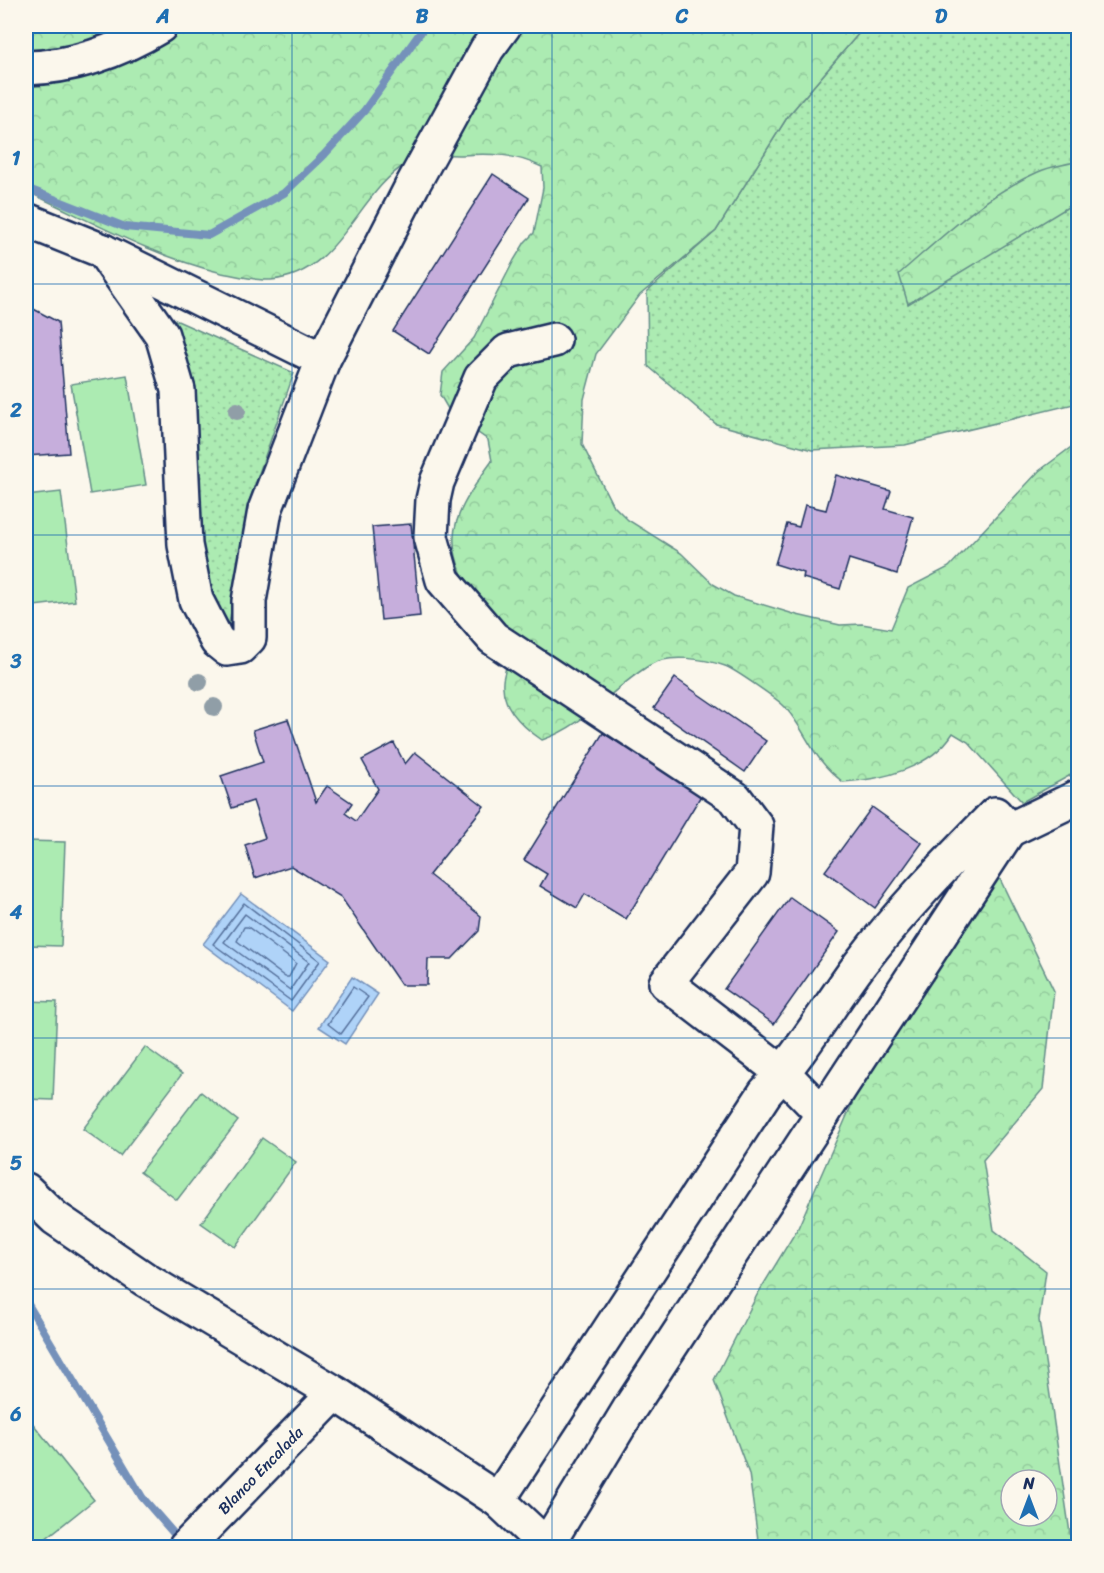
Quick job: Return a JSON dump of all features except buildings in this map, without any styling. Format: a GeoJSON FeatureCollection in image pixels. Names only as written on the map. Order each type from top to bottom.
{"type":"FeatureCollection","features":[{"type":"Feature","properties":{"kind":"lane"},"geometry":{"type":"LineString","coordinates":[[26,68],[74,63],[104,54],[160,26]]}},
{"type":"Feature","properties":{"kind":"lane"},"geometry":{"type":"LineString","coordinates":[[103,251],[162,335],[178,390],[185,544],[196,600],[217,641],[227,649],[240,647],[249,638],[249,601],[265,510],[323,360],[412,186],[487,49],[504,26]]}},
{"type":"Feature","properties":{"kind":"lane"},"geometry":{"type":"LineString","coordinates":[[26,220],[103,251],[323,360]]}},
{"type":"Feature","properties":{"kind":"lane"},"geometry":{"type":"LineString","coordinates":[[554,340],[508,351],[481,378],[437,482],[433,500],[431,537],[443,580],[493,638],[735,798],[756,826],[752,873],[666,983],[783,1073],[823,1114]]}},
{"type":"Feature","properties":{"kind":"lane"},"geometry":{"type":"LineString","coordinates":[[498,1500],[765,1093],[783,1073],[861,963],[927,884],[1002,822],[1078,797]]}},
{"type":"Feature","properties":{"kind":"lane"},"geometry":{"type":"LineString","coordinates":[[26,1190],[56,1218],[146,1280],[335,1393],[498,1500],[548,1546],[630,1408],[823,1114],[1002,822]]}},
{"type":"Feature","properties":{"kind":"lane","name":"Blanco Encalada"},"geometry":{"type":"LineString","coordinates":[[193,1540],[335,1393]]}},
{"type":"Feature","properties":{"kind":"green space"},"geometry":{"type":"Polygon","coordinates":[[[26,26],[865,26],[788,116],[716,231],[640,295],[596,354],[584,399],[582,444],[612,504],[628,520],[681,553],[713,584],[734,596],[797,615],[840,625],[862,624],[891,629],[908,588],[949,567],[1039,471],[1078,442],[1078,771],[1022,802],[968,742],[953,733],[932,755],[904,770],[874,778],[843,782],[817,755],[785,707],[730,668],[687,658],[666,659],[650,665],[586,716],[542,740],[521,723],[509,708],[503,691],[506,659],[500,644],[471,594],[456,555],[454,538],[457,522],[475,485],[492,461],[488,440],[451,414],[440,395],[443,372],[474,338],[514,260],[525,242],[534,233],[543,188],[542,167],[522,159],[493,154],[435,155],[415,159],[391,175],[331,248],[314,264],[295,275],[271,280],[253,279],[196,266],[98,226],[26,191],[26,26]]]}},
{"type":"Feature","properties":{"kind":"green space"},"geometry":{"type":"Polygon","coordinates":[[[865,26],[1078,26],[1078,403],[905,445],[812,450],[716,424],[648,366],[647,292],[716,231],[788,116],[865,26]]]}},
{"type":"Feature","properties":{"kind":"green space"},"geometry":{"type":"Polygon","coordinates":[[[1078,161],[1078,201],[908,304],[899,274],[948,232],[1000,192],[1019,181],[1043,170],[1078,161]]]}},
{"type":"Feature","properties":{"kind":"green space"},"geometry":{"type":"Polygon","coordinates":[[[173,319],[294,373],[248,505],[228,630],[209,605],[201,554],[192,385],[173,319]]]}},
{"type":"Feature","properties":{"kind":"green space"},"geometry":{"type":"Polygon","coordinates":[[[127,375],[146,485],[90,494],[71,384],[127,375]]]}},
{"type":"Feature","properties":{"kind":"green space"},"geometry":{"type":"Polygon","coordinates":[[[61,492],[75,601],[26,607],[26,496],[61,492]]]}},
{"type":"Feature","properties":{"kind":"green space"},"geometry":{"type":"Polygon","coordinates":[[[26,841],[65,842],[61,946],[26,945],[26,841]]]}},
{"type":"Feature","properties":{"kind":"green space"},"geometry":{"type":"Polygon","coordinates":[[[998,875],[1054,991],[1043,1089],[983,1160],[994,1230],[1046,1271],[1039,1320],[1072,1547],[759,1547],[749,1474],[714,1380],[757,1295],[798,1228],[869,1065],[998,875]]]}},
{"type":"Feature","properties":{"kind":"green space"},"geometry":{"type":"Polygon","coordinates":[[[26,1001],[57,1002],[53,1100],[26,1099],[26,1001]]]}},
{"type":"Feature","properties":{"kind":"green space"},"geometry":{"type":"Polygon","coordinates":[[[145,1047],[182,1074],[120,1156],[83,1129],[145,1047]]]}},
{"type":"Feature","properties":{"kind":"green space"},"geometry":{"type":"Polygon","coordinates":[[[201,1092],[238,1121],[177,1200],[140,1172],[201,1092]]]}},
{"type":"Feature","properties":{"kind":"green space"},"geometry":{"type":"Polygon","coordinates":[[[262,1138],[296,1162],[235,1247],[201,1223],[262,1138]]]}},
{"type":"Feature","properties":{"kind":"green space"},"geometry":{"type":"Polygon","coordinates":[[[26,1415],[94,1500],[35,1547],[26,1547],[26,1415]]]}},
{"type":"Feature","properties":{"kind":"water"},"geometry":{"type":"Polygon","coordinates":[[[241,894],[330,960],[292,1011],[203,944],[241,894]]]}},
{"type":"Feature","properties":{"kind":"water"},"geometry":{"type":"Polygon","coordinates":[[[352,977],[378,994],[345,1044],[319,1027],[352,977]]]}},
{"type":"Feature","properties":{"kind":"waterway"},"geometry":{"type":"LineString","coordinates":[[26,188],[125,227],[209,235],[284,193],[323,156],[364,111],[425,26]]}},
{"type":"Feature","properties":{"kind":"waterway"},"geometry":{"type":"LineString","coordinates":[[26,1301],[142,1497],[182,1543]]}}]}
